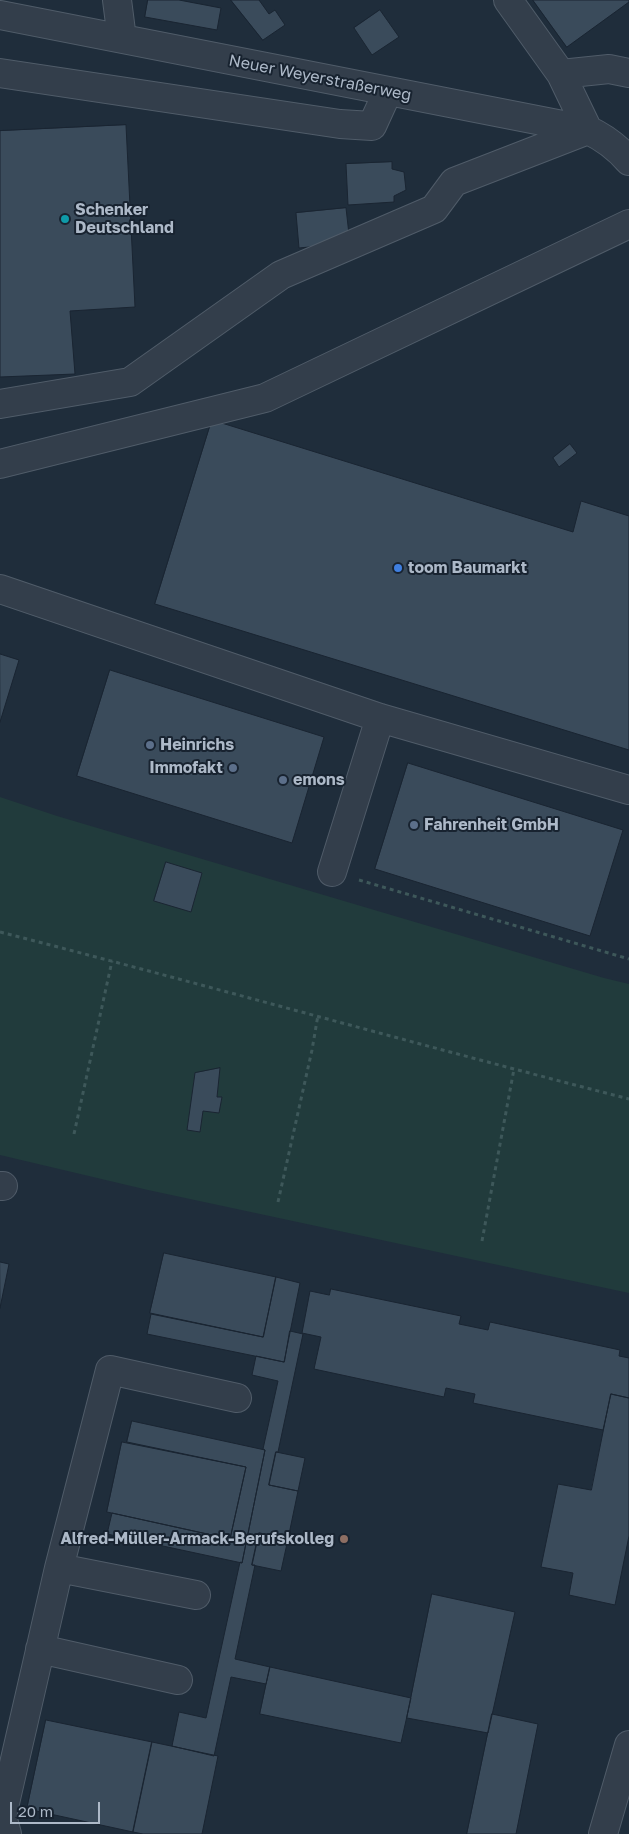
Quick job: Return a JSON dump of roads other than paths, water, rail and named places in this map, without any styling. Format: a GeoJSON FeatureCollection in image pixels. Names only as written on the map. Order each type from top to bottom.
{"type":"FeatureCollection","features":[{"type":"Feature","properties":{"kind":"street"},"geometry":{"type":"LineString","coordinates":[[117,0],[122,39]]}},
{"type":"Feature","properties":{"kind":"street"},"geometry":{"type":"LineString","coordinates":[[0,404],[130,382],[281,275],[434,209],[454,182],[588,130],[561,74],[508,0]]}},
{"type":"Feature","properties":{"kind":"street","name":"Neuer Weyerstraßerweg"},"geometry":{"type":"LineString","coordinates":[[0,15],[588,130],[606,138],[629,161]]}},
{"type":"Feature","properties":{"kind":"street"},"geometry":{"type":"LineString","coordinates":[[561,74],[609,69],[629,73]]}},
{"type":"Feature","properties":{"kind":"street"},"geometry":{"type":"LineString","coordinates":[[0,73],[330,123],[364,126],[372,126],[388,91]]}},
{"type":"Feature","properties":{"kind":"street"},"geometry":{"type":"LineString","coordinates":[[0,464],[265,398],[629,224]]}},
{"type":"Feature","properties":{"kind":"street"},"geometry":{"type":"LineString","coordinates":[[0,588],[380,718],[629,790]]}},
{"type":"Feature","properties":{"kind":"street"},"geometry":{"type":"LineString","coordinates":[[332,872],[380,718]]}},
{"type":"Feature","properties":{"kind":"street"},"geometry":{"type":"LineString","coordinates":[[7,1834],[2,1816],[59,1568],[110,1370],[237,1398]]}},
{"type":"Feature","properties":{"kind":"street"},"geometry":{"type":"LineString","coordinates":[[59,1568],[196,1595]]}},
{"type":"Feature","properties":{"kind":"street"},"geometry":{"type":"LineString","coordinates":[[40,1649],[178,1680]]}},
{"type":"Feature","properties":{"kind":"street"},"geometry":{"type":"LineString","coordinates":[[604,1834],[629,1745]]}},
{"type":"Feature","properties":{"kind":"place","name":"Schenker Deutschland"},"geometry":{"type":"Point","coordinates":[65,219]}},
{"type":"Feature","properties":{"kind":"place","name":"toom Baumarkt"},"geometry":{"type":"Point","coordinates":[398,568]}},
{"type":"Feature","properties":{"kind":"place","name":"Heinrichs"},"geometry":{"type":"Point","coordinates":[150,745]}},
{"type":"Feature","properties":{"kind":"place","name":"Immofakt"},"geometry":{"type":"Point","coordinates":[233,768]}},
{"type":"Feature","properties":{"kind":"place","name":"emons"},"geometry":{"type":"Point","coordinates":[283,780]}},
{"type":"Feature","properties":{"kind":"place","name":"Fahrenheit GmbH"},"geometry":{"type":"Point","coordinates":[414,825]}},
{"type":"Feature","properties":{"kind":"place","name":"Alfred-Müller-Armack-Berufskolleg"},"geometry":{"type":"Point","coordinates":[344,1539]}}]}
